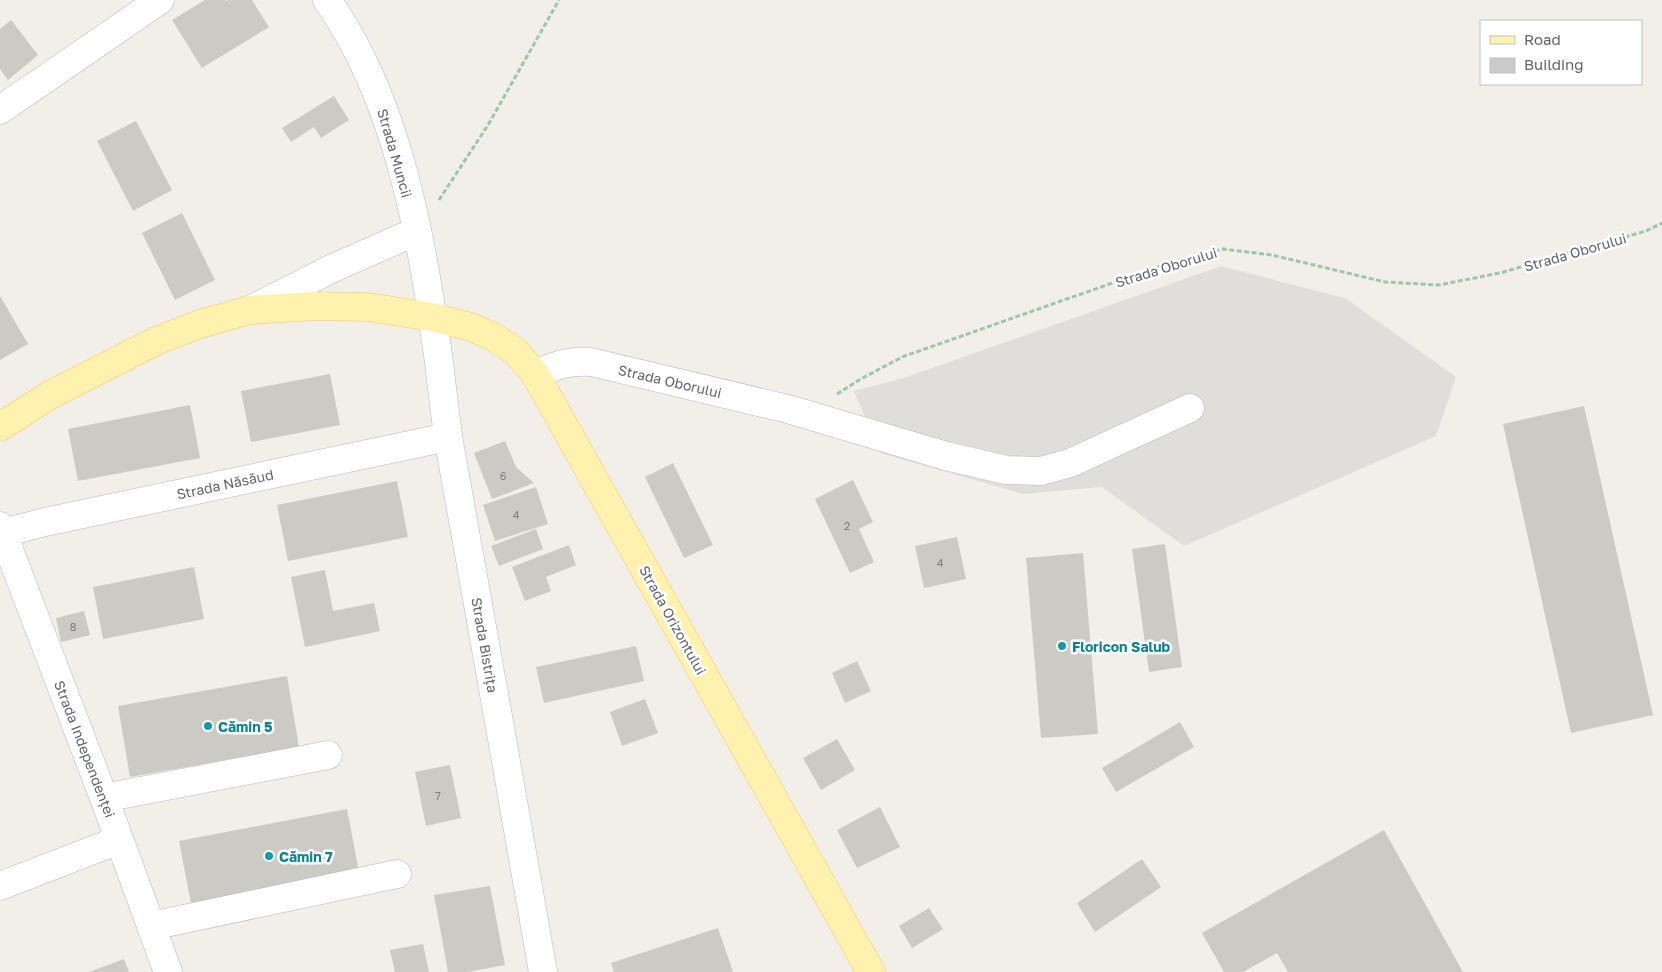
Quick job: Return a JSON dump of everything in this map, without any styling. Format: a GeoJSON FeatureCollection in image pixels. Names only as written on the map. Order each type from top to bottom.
{"type":"FeatureCollection","features":[{"type":"Feature","properties":{"kind":"main road","name":"Strada Orizontului"},"geometry":{"type":"LineString","coordinates":[[0,427],[50,396],[158,340],[200,324],[250,310],[314,306],[368,307],[432,317],[471,327],[515,351],[536,374],[870,972]]}},
{"type":"Feature","properties":{"kind":"street"},"geometry":{"type":"LineString","coordinates":[[0,110],[160,0]]}},
{"type":"Feature","properties":{"kind":"street","name":"Strada Muncii"},"geometry":{"type":"LineString","coordinates":[[327,0],[339,18],[380,100],[397,149],[417,231],[432,317]]}},
{"type":"Feature","properties":{"kind":"street"},"geometry":{"type":"LineString","coordinates":[[250,310],[333,268],[417,231]]}},
{"type":"Feature","properties":{"kind":"street","name":"Strada Bistrița"},"geometry":{"type":"LineString","coordinates":[[432,317],[448,437],[543,972]]}},
{"type":"Feature","properties":{"kind":"street","name":"Strada Oborului"},"geometry":{"type":"LineString","coordinates":[[536,374],[561,364],[576,361],[591,362],[804,414],[954,458],[1006,470],[1040,471],[1070,462],[1190,408]]}},
{"type":"Feature","properties":{"kind":"street","name":"Strada Năsăud"},"geometry":{"type":"LineString","coordinates":[[1,529],[54,520],[448,437]]}},
{"type":"Feature","properties":{"kind":"street","name":"Strada Independenței"},"geometry":{"type":"LineString","coordinates":[[1,529],[168,972]]}},
{"type":"Feature","properties":{"kind":"street"},"geometry":{"type":"LineString","coordinates":[[104,798],[328,755]]}},
{"type":"Feature","properties":{"kind":"street"},"geometry":{"type":"LineString","coordinates":[[0,886],[119,840]]}},
{"type":"Feature","properties":{"kind":"street"},"geometry":{"type":"LineString","coordinates":[[151,926],[397,874]]}},
{"type":"Feature","properties":{"kind":"path"},"geometry":{"type":"LineString","coordinates":[[417,231],[447,190],[488,125],[559,0]]}},
{"type":"Feature","properties":{"kind":"path","name":"Strada Oborului"},"geometry":{"type":"LineString","coordinates":[[804,414],[859,380],[902,357],[1172,262],[1223,249],[1272,254],[1385,282],[1440,285],[1500,273],[1646,231],[1662,223]]}},
{"type":"Feature","properties":{"kind":"shaded area"},"geometry":{"type":"Polygon","coordinates":[[[1221,266],[1345,298],[1456,377],[1436,436],[1184,546],[1102,487],[1023,494],[880,453],[854,391],[904,378],[1221,266]]]}},
{"type":"Feature","properties":{"kind":"building"},"geometry":{"type":"Polygon","coordinates":[[[205,0],[252,0],[269,27],[202,68],[172,20],[205,0]]]}},
{"type":"Feature","properties":{"kind":"building"},"geometry":{"type":"Polygon","coordinates":[[[11,20],[38,55],[8,80],[0,69],[0,29],[11,20]]]}},
{"type":"Feature","properties":{"kind":"building"},"geometry":{"type":"Polygon","coordinates":[[[334,96],[349,120],[321,138],[314,127],[291,142],[282,128],[334,96]]]}},
{"type":"Feature","properties":{"kind":"building"},"geometry":{"type":"Polygon","coordinates":[[[136,121],[172,190],[133,211],[97,141],[136,121]]]}},
{"type":"Feature","properties":{"kind":"building"},"geometry":{"type":"Polygon","coordinates":[[[182,213],[215,280],[175,300],[142,233],[182,213]]]}},
{"type":"Feature","properties":{"kind":"building"},"geometry":{"type":"Polygon","coordinates":[[[0,296],[28,344],[0,360],[0,296]]]}},
{"type":"Feature","properties":{"kind":"building"},"geometry":{"type":"Polygon","coordinates":[[[330,374],[340,425],[251,442],[241,391],[330,374]]]}},
{"type":"Feature","properties":{"kind":"building"},"geometry":{"type":"Polygon","coordinates":[[[190,405],[200,458],[78,481],[68,429],[190,405]]]}},
{"type":"Feature","properties":{"kind":"building"},"geometry":{"type":"Polygon","coordinates":[[[1584,406],[1653,715],[1571,733],[1503,424],[1584,406]]]}},
{"type":"Feature","properties":{"kind":"building"},"geometry":{"type":"Polygon","coordinates":[[[505,441],[516,467],[534,483],[492,499],[474,453],[505,441]]]}},
{"type":"Feature","properties":{"kind":"building"},"geometry":{"type":"Polygon","coordinates":[[[673,463],[713,545],[684,558],[645,477],[673,463]]]}},
{"type":"Feature","properties":{"kind":"building"},"geometry":{"type":"Polygon","coordinates":[[[853,480],[873,522],[859,529],[874,562],[850,573],[815,499],[853,480]]]}},
{"type":"Feature","properties":{"kind":"building"},"geometry":{"type":"Polygon","coordinates":[[[397,481],[408,537],[288,561],[277,505],[397,481]]]}},
{"type":"Feature","properties":{"kind":"building"},"geometry":{"type":"Polygon","coordinates":[[[536,487],[548,524],[495,541],[483,505],[536,487]]]}},
{"type":"Feature","properties":{"kind":"building"},"geometry":{"type":"Polygon","coordinates":[[[536,529],[543,549],[499,566],[491,546],[536,529]]]}},
{"type":"Feature","properties":{"kind":"building"},"geometry":{"type":"Polygon","coordinates":[[[957,537],[966,579],[924,588],[915,546],[957,537]]]}},
{"type":"Feature","properties":{"kind":"building"},"geometry":{"type":"Polygon","coordinates":[[[1165,544],[1182,667],[1149,672],[1132,549],[1165,544]]]}},
{"type":"Feature","properties":{"kind":"building"},"geometry":{"type":"Polygon","coordinates":[[[569,545],[576,565],[546,577],[551,591],[525,601],[512,567],[569,545]]]}},
{"type":"Feature","properties":{"kind":"building","name":"Floricon Salub"},"geometry":{"type":"Polygon","coordinates":[[[1083,553],[1098,734],[1041,738],[1026,558],[1083,553]]]}},
{"type":"Feature","properties":{"kind":"building"},"geometry":{"type":"Polygon","coordinates":[[[194,567],[204,619],[103,639],[93,587],[194,567]]]}},
{"type":"Feature","properties":{"kind":"building"},"geometry":{"type":"Polygon","coordinates":[[[325,570],[333,611],[374,603],[380,631],[305,647],[291,577],[325,570]]]}},
{"type":"Feature","properties":{"kind":"building"},"geometry":{"type":"Polygon","coordinates":[[[84,611],[90,635],[61,642],[56,618],[84,611]]]}},
{"type":"Feature","properties":{"kind":"building"},"geometry":{"type":"Polygon","coordinates":[[[636,646],[644,681],[544,703],[536,667],[636,646]]]}},
{"type":"Feature","properties":{"kind":"building"},"geometry":{"type":"Polygon","coordinates":[[[857,661],[871,691],[845,703],[832,673],[857,661]]]}},
{"type":"Feature","properties":{"kind":"building","name":"Cămin 5"},"geometry":{"type":"Polygon","coordinates":[[[287,676],[299,747],[130,777],[118,706],[287,676]]]}},
{"type":"Feature","properties":{"kind":"building"},"geometry":{"type":"Polygon","coordinates":[[[645,699],[658,733],[622,746],[610,712],[645,699]]]}},
{"type":"Feature","properties":{"kind":"building"},"geometry":{"type":"Polygon","coordinates":[[[1180,722],[1194,747],[1116,792],[1102,768],[1180,722]]]}},
{"type":"Feature","properties":{"kind":"building"},"geometry":{"type":"Polygon","coordinates":[[[837,739],[855,770],[821,790],[803,758],[837,739]]]}},
{"type":"Feature","properties":{"kind":"building"},"geometry":{"type":"Polygon","coordinates":[[[450,765],[461,818],[426,826],[415,772],[450,765]]]}},
{"type":"Feature","properties":{"kind":"building"},"geometry":{"type":"Polygon","coordinates":[[[880,807],[900,847],[857,868],[837,830],[880,807]]]}},
{"type":"Feature","properties":{"kind":"building","name":"Cămin 7"},"geometry":{"type":"Polygon","coordinates":[[[347,809],[359,872],[191,904],[179,841],[347,809]]]}},
{"type":"Feature","properties":{"kind":"building"},"geometry":{"type":"Polygon","coordinates":[[[1384,830],[1463,972],[1288,972],[1277,953],[1243,972],[1224,972],[1202,933],[1384,830]]]}},
{"type":"Feature","properties":{"kind":"building"},"geometry":{"type":"Polygon","coordinates":[[[1142,859],[1161,887],[1095,932],[1077,903],[1142,859]]]}},
{"type":"Feature","properties":{"kind":"building"},"geometry":{"type":"Polygon","coordinates":[[[490,886],[505,965],[467,972],[448,972],[434,895],[490,886]]]}},
{"type":"Feature","properties":{"kind":"building"},"geometry":{"type":"Polygon","coordinates":[[[929,908],[943,929],[912,948],[899,926],[929,908]]]}},
{"type":"Feature","properties":{"kind":"building"},"geometry":{"type":"Polygon","coordinates":[[[718,928],[733,972],[614,972],[611,963],[718,928]]]}},
{"type":"Feature","properties":{"kind":"building"},"geometry":{"type":"Polygon","coordinates":[[[423,944],[429,972],[395,972],[390,950],[423,944]]]}},
{"type":"Feature","properties":{"kind":"building"},"geometry":{"type":"Polygon","coordinates":[[[124,959],[129,972],[89,972],[124,959]]]}},
{"type":"Feature","properties":{"kind":"place","name":"Floricon Salub"},"geometry":{"type":"Point","coordinates":[1062,646]}},
{"type":"Feature","properties":{"kind":"place","name":"Cămin 5"},"geometry":{"type":"Point","coordinates":[208,726]}},
{"type":"Feature","properties":{"kind":"place","name":"Cămin 7"},"geometry":{"type":"Point","coordinates":[269,856]}}]}
